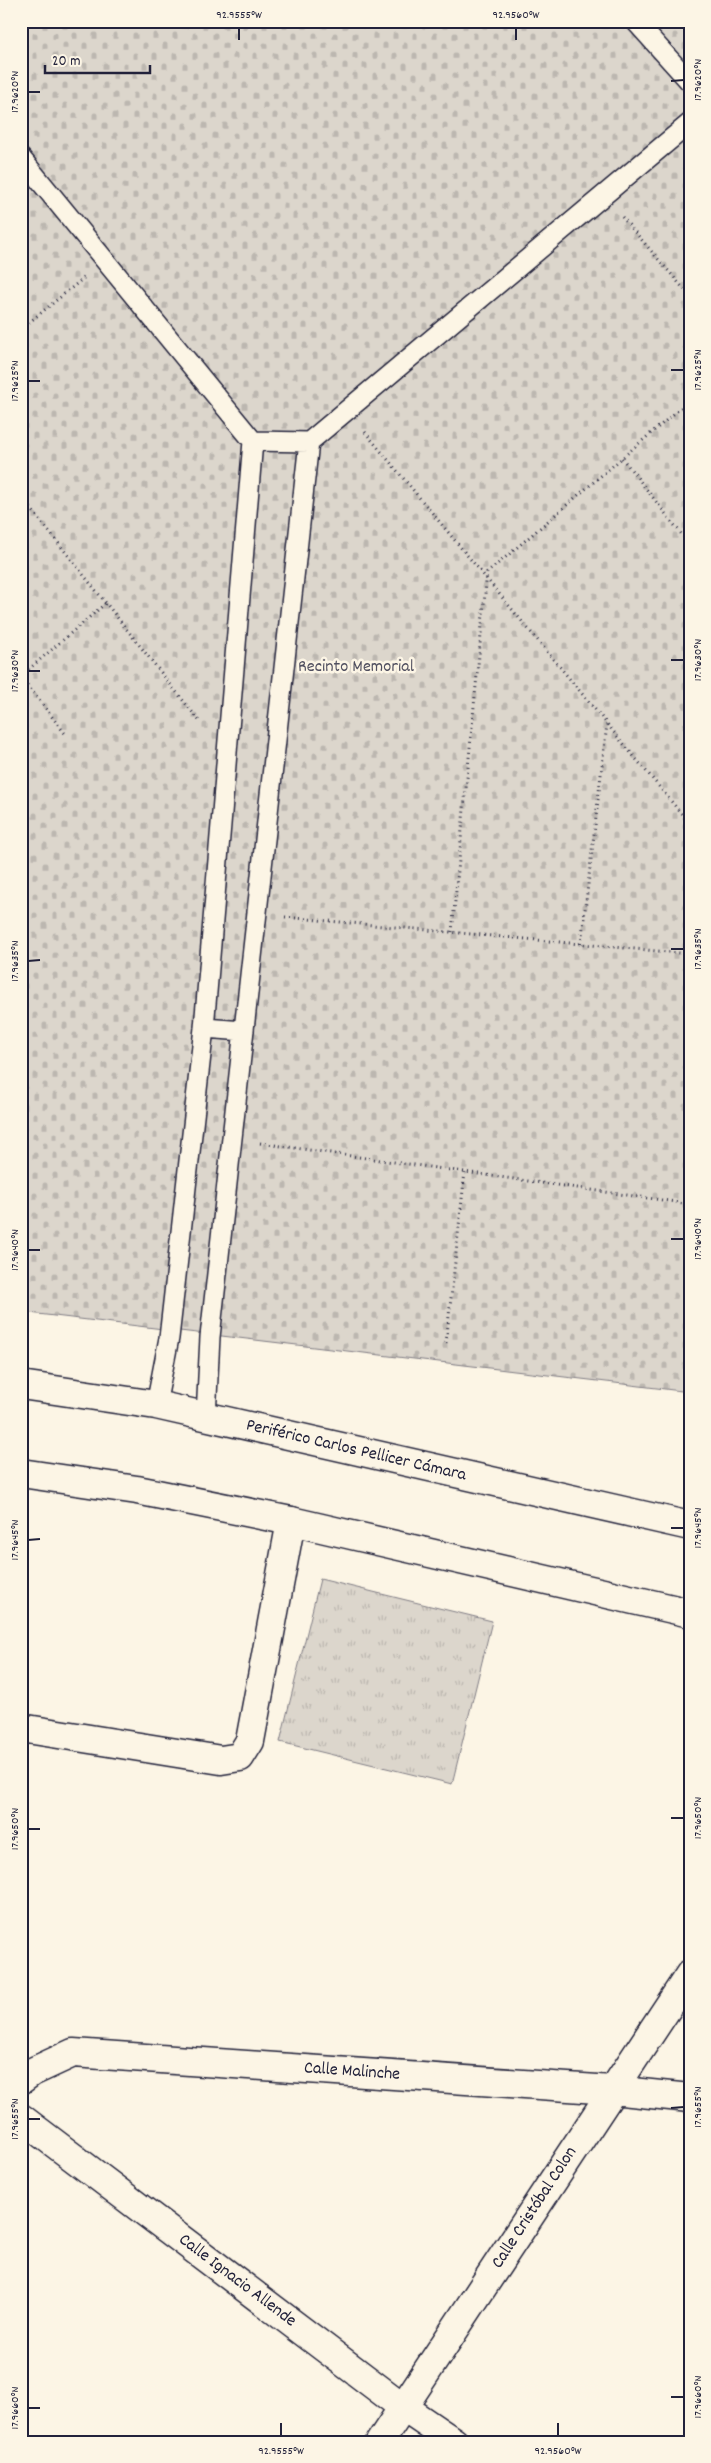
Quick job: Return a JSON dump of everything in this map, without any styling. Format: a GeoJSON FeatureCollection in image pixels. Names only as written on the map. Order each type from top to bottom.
{"type":"FeatureCollection","features":[{"type":"Feature","properties":{"kind":"street","name":"Periférico Carlos Pellicer Cámara"},"geometry":{"type":"LineString","coordinates":[[21,1385],[156,1405],[690,1526]]}},
{"type":"Feature","properties":{"kind":"street"},"geometry":{"type":"LineString","coordinates":[[21,1473],[137,1490],[292,1521],[690,1614]]}},
{"type":"Feature","properties":{"kind":"street"},"geometry":{"type":"LineString","coordinates":[[21,1728],[221,1760],[240,1757],[250,1741],[292,1521]]}},
{"type":"Feature","properties":{"kind":"street","name":"Calle Cristóbal Colon"},"geometry":{"type":"LineString","coordinates":[[380,2442],[690,1974]]}},
{"type":"Feature","properties":{"kind":"street","name":"Calle Malinche"},"geometry":{"type":"LineString","coordinates":[[21,2080],[32,2072],[74,2053],[612,2090],[690,2098]]}},
{"type":"Feature","properties":{"kind":"street","name":"Calle Ignacio Allende"},"geometry":{"type":"LineString","coordinates":[[21,2118],[404,2408],[454,2442]]}},
{"type":"Feature","properties":{"kind":"lane"},"geometry":{"type":"LineString","coordinates":[[635,21],[690,82]]}},
{"type":"Feature","properties":{"kind":"lane"},"geometry":{"type":"LineString","coordinates":[[253,441],[309,442],[690,123]]}},
{"type":"Feature","properties":{"kind":"lane"},"geometry":{"type":"LineString","coordinates":[[21,158],[253,441],[204,1028],[168,1338],[156,1405]]}},
{"type":"Feature","properties":{"kind":"lane"},"geometry":{"type":"LineString","coordinates":[[206,1417],[210,1337],[309,442]]}},
{"type":"Feature","properties":{"kind":"lane"},"geometry":{"type":"LineString","coordinates":[[204,1028],[244,1031]]}},
{"type":"Feature","properties":{"kind":"path"},"geometry":{"type":"LineString","coordinates":[[604,195],[690,296]]}},
{"type":"Feature","properties":{"kind":"path"},"geometry":{"type":"LineString","coordinates":[[21,329],[105,261]]}},
{"type":"Feature","properties":{"kind":"path"},"geometry":{"type":"LineString","coordinates":[[452,932],[487,573],[690,400]]}},
{"type":"Feature","properties":{"kind":"path"},"geometry":{"type":"LineString","coordinates":[[347,411],[690,824]]}},
{"type":"Feature","properties":{"kind":"path"},"geometry":{"type":"LineString","coordinates":[[622,458],[690,545]]}},
{"type":"Feature","properties":{"kind":"path"},"geometry":{"type":"LineString","coordinates":[[21,496],[227,756]]}},
{"type":"Feature","properties":{"kind":"path"},"geometry":{"type":"LineString","coordinates":[[67,736],[21,676],[106,603]]}},
{"type":"Feature","properties":{"kind":"path"},"geometry":{"type":"LineString","coordinates":[[581,944],[607,724]]}},
{"type":"Feature","properties":{"kind":"path"},"geometry":{"type":"LineString","coordinates":[[257,914],[690,954]]}},
{"type":"Feature","properties":{"kind":"path"},"geometry":{"type":"LineString","coordinates":[[232,1139],[690,1204]]}},
{"type":"Feature","properties":{"kind":"path"},"geometry":{"type":"LineString","coordinates":[[446,1343],[465,1172]]}},
{"type":"Feature","properties":{"kind":"green space","name":"Recinto Memorial"},"geometry":{"type":"Polygon","coordinates":[[[21,21],[690,21],[690,1392],[21,1312],[21,21]]]}},
{"type":"Feature","properties":{"kind":"green space"},"geometry":{"type":"Polygon","coordinates":[[[320,1579],[492,1621],[452,1784],[280,1742],[320,1579]]]}}]}
